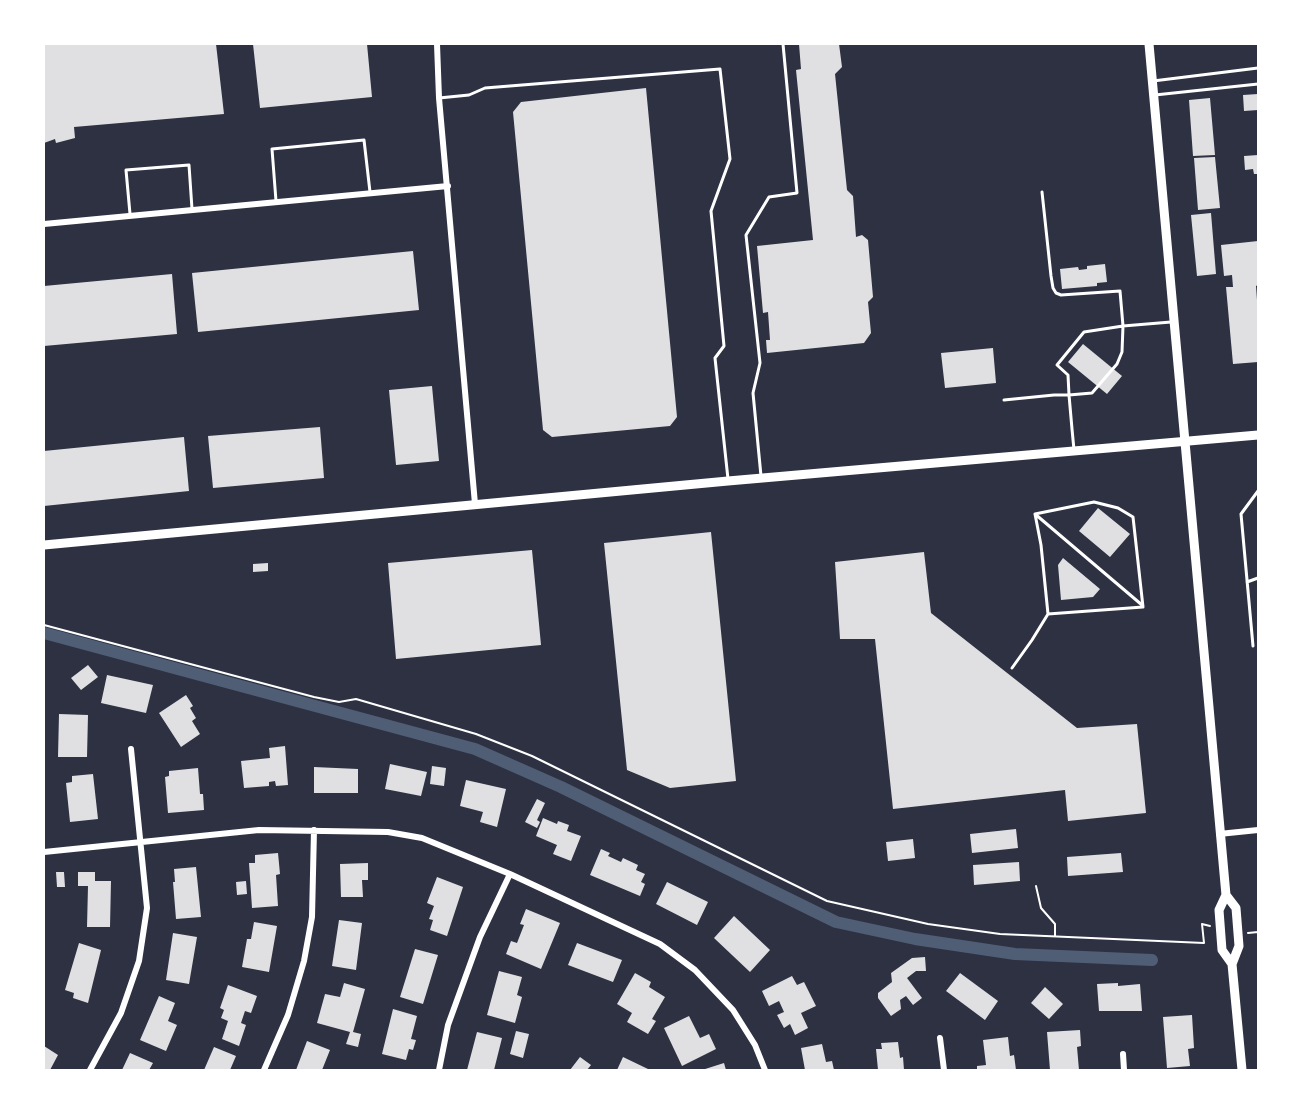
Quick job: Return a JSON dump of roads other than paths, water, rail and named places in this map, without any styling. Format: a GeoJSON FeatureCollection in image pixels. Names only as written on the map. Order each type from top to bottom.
{"type":"FeatureCollection","features":[{"type":"Feature","properties":{"kind":"main road"},"geometry":{"type":"LineString","coordinates":[[1149,44],[1219,834],[1226,895],[1236,908],[1239,946],[1232,964],[1242,1071]]}},
{"type":"Feature","properties":{"kind":"main road"},"geometry":{"type":"LineString","coordinates":[[44,545],[761,478],[1258,435]]}},
{"type":"Feature","properties":{"kind":"main road"},"geometry":{"type":"LineString","coordinates":[[1226,895],[1219,910],[1222,950],[1232,964]]}},
{"type":"Feature","properties":{"kind":"street"},"geometry":{"type":"LineString","coordinates":[[437,44],[439,98],[475,504]]}},
{"type":"Feature","properties":{"kind":"street"},"geometry":{"type":"LineString","coordinates":[[44,224],[448,186]]}},
{"type":"Feature","properties":{"kind":"street"},"geometry":{"type":"LineString","coordinates":[[90,1071],[121,1013],[139,961],[147,908],[130,750]]}},
{"type":"Feature","properties":{"kind":"street"},"geometry":{"type":"LineString","coordinates":[[44,852],[141,844],[259,830],[388,832],[422,838],[510,874],[660,944],[695,970],[734,1010],[755,1045],[765,1071]]}},
{"type":"Feature","properties":{"kind":"street"},"geometry":{"type":"LineString","coordinates":[[264,1071],[288,1015],[304,961],[312,917],[314,830]]}},
{"type":"Feature","properties":{"kind":"street"},"geometry":{"type":"LineString","coordinates":[[1219,834],[1258,830]]}},
{"type":"Feature","properties":{"kind":"street"},"geometry":{"type":"LineString","coordinates":[[439,1071],[452,1014],[480,937],[510,874]]}},
{"type":"Feature","properties":{"kind":"street"},"geometry":{"type":"LineString","coordinates":[[940,1038],[944,1071]]}},
{"type":"Feature","properties":{"kind":"street"},"geometry":{"type":"LineString","coordinates":[[1123,1054],[1124,1071]]}},
{"type":"Feature","properties":{"kind":"lane"},"geometry":{"type":"LineString","coordinates":[[761,478],[753,393],[760,363],[746,235],[769,197],[797,193],[783,44]]}},
{"type":"Feature","properties":{"kind":"lane"},"geometry":{"type":"LineString","coordinates":[[1152,81],[1258,68]]}},
{"type":"Feature","properties":{"kind":"lane"},"geometry":{"type":"LineString","coordinates":[[439,98],[469,95],[485,88],[720,69],[730,159],[711,211],[724,346],[715,358],[728,481]]}},
{"type":"Feature","properties":{"kind":"lane"},"geometry":{"type":"LineString","coordinates":[[1153,95],[1258,84]]}},
{"type":"Feature","properties":{"kind":"lane"},"geometry":{"type":"LineString","coordinates":[[276,203],[272,149],[295,146],[364,140],[370,194]]}},
{"type":"Feature","properties":{"kind":"lane"},"geometry":{"type":"LineString","coordinates":[[130,216],[126,170],[189,165],[192,211]]}},
{"type":"Feature","properties":{"kind":"lane"},"geometry":{"type":"LineString","coordinates":[[1004,400],[1092,393],[1117,364],[1122,352],[1124,326],[1120,291],[1062,295],[1056,293],[1053,288],[1042,192]]}},
{"type":"Feature","properties":{"kind":"lane"},"geometry":{"type":"LineString","coordinates":[[1075,452],[1068,375],[1057,365],[1084,332],[1173,322]]}},
{"type":"Feature","properties":{"kind":"lane"},"geometry":{"type":"LineString","coordinates":[[1253,646],[1241,514],[1258,491]]}},
{"type":"Feature","properties":{"kind":"lane"},"geometry":{"type":"LineString","coordinates":[[1035,514],[1094,502],[1118,508],[1133,517],[1143,607]]}},
{"type":"Feature","properties":{"kind":"lane"},"geometry":{"type":"LineString","coordinates":[[1035,514],[1143,607]]}},
{"type":"Feature","properties":{"kind":"lane"},"geometry":{"type":"LineString","coordinates":[[1012,668],[1048,614],[1041,545],[1035,514]]}},
{"type":"Feature","properties":{"kind":"lane"},"geometry":{"type":"LineString","coordinates":[[1247,582],[1258,578]]}},
{"type":"Feature","properties":{"kind":"lane"},"geometry":{"type":"LineString","coordinates":[[1048,614],[1143,607]]}},
{"type":"Feature","properties":{"kind":"waterway"},"geometry":{"type":"LineString","coordinates":[[44,633],[475,749],[561,787],[836,922],[915,939],[1015,954],[1152,960]]}}]}
